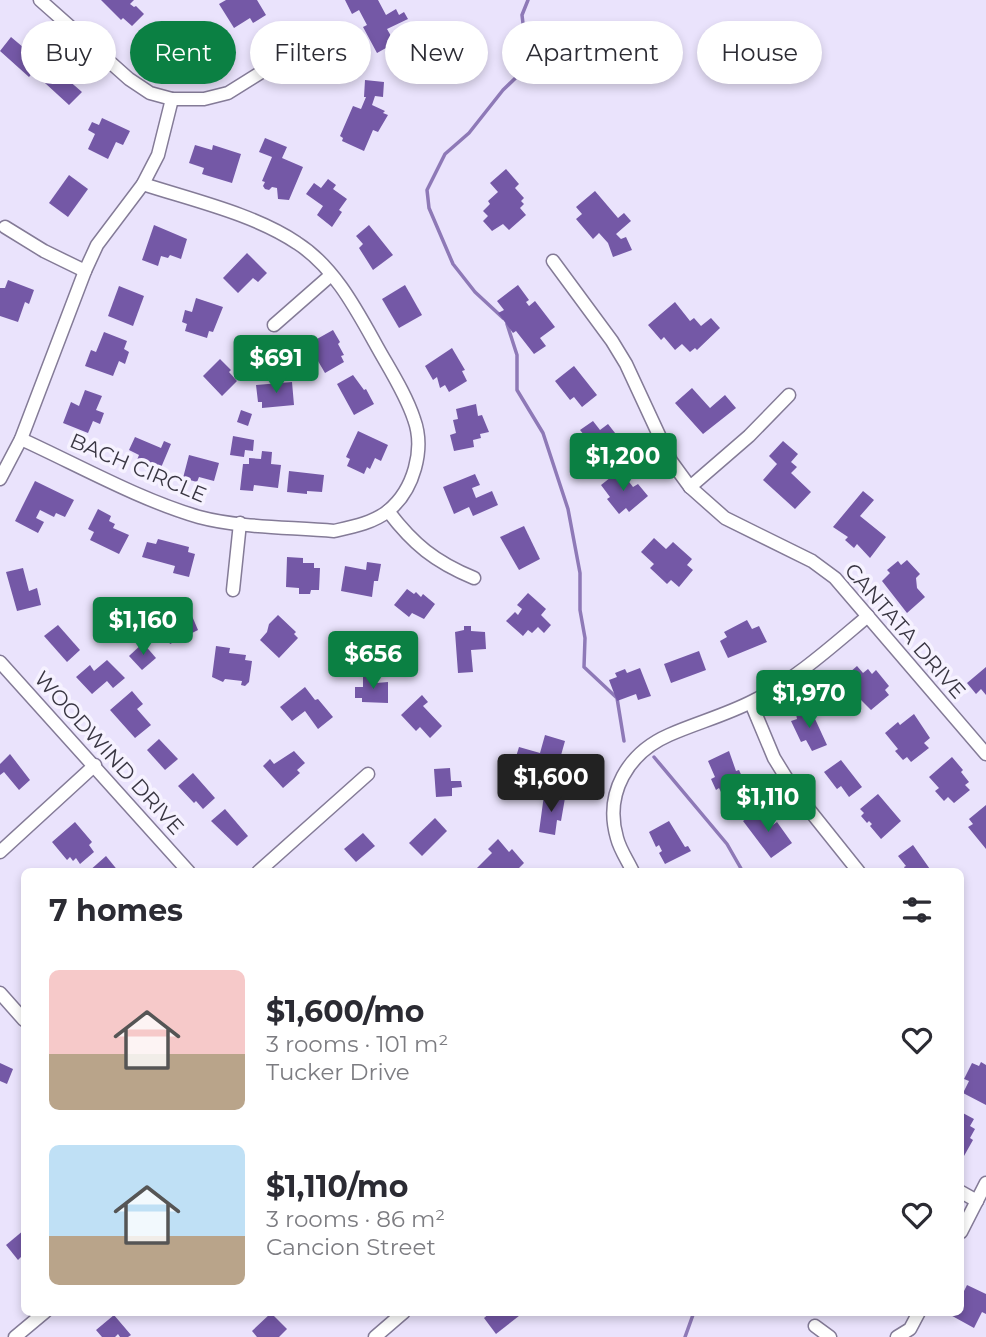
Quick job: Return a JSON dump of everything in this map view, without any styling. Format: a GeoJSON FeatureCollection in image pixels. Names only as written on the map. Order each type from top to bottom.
{"type":"FeatureCollection","features":[{"type":"Feature","properties":{"kind":"street"},"geometry":{"type":"LineString","coordinates":[[40,0],[129,79],[150,93],[172,100],[204,99],[228,93],[250,79]]}},
{"type":"Feature","properties":{"kind":"street"},"geometry":{"type":"LineString","coordinates":[[0,479],[21,439],[97,245],[143,184],[158,155],[172,100]]}},
{"type":"Feature","properties":{"kind":"street","name":"BACH CIRCLE"},"geometry":{"type":"LineString","coordinates":[[21,439],[163,505],[202,517],[240,523],[334,531],[366,523],[388,511],[411,480],[417,462],[415,421],[351,300],[331,275],[298,243],[255,221],[143,184]]}},
{"type":"Feature","properties":{"kind":"street"},"geometry":{"type":"LineString","coordinates":[[5,227],[44,251],[86,271]]}},
{"type":"Feature","properties":{"kind":"street","name":"CANTATA DRIVE"},"geometry":{"type":"LineString","coordinates":[[553,261],[626,364],[671,461],[690,488],[724,518],[812,561],[835,578],[986,754]]}},
{"type":"Feature","properties":{"kind":"street"},"geometry":{"type":"LineString","coordinates":[[274,325],[331,275]]}},
{"type":"Feature","properties":{"kind":"street"},"geometry":{"type":"LineString","coordinates":[[690,488],[749,436],[789,395]]}},
{"type":"Feature","properties":{"kind":"street"},"geometry":{"type":"LineString","coordinates":[[388,511],[407,537],[425,552],[474,578]]}},
{"type":"Feature","properties":{"kind":"street"},"geometry":{"type":"LineString","coordinates":[[233,590],[240,523]]}},
{"type":"Feature","properties":{"kind":"street"},"geometry":{"type":"LineString","coordinates":[[628,868],[618,841],[613,808],[621,777],[629,765],[649,745],[667,735],[751,703],[804,670],[868,616]]}},
{"type":"Feature","properties":{"kind":"street","name":"WOODWIND DRIVE"},"geometry":{"type":"LineString","coordinates":[[0,662],[185,868]]}},
{"type":"Feature","properties":{"kind":"street"},"geometry":{"type":"LineString","coordinates":[[751,703],[774,758],[795,792],[856,868]]}},
{"type":"Feature","properties":{"kind":"street"},"geometry":{"type":"LineString","coordinates":[[0,852],[95,765]]}},
{"type":"Feature","properties":{"kind":"street"},"geometry":{"type":"LineString","coordinates":[[262,868],[368,774]]}},
{"type":"Feature","properties":{"kind":"street"},"geometry":{"type":"LineString","coordinates":[[0,993],[21,1017]]}},
{"type":"Feature","properties":{"kind":"street"},"geometry":{"type":"LineString","coordinates":[[964,1226],[986,1183]]}},
{"type":"Feature","properties":{"kind":"street"},"geometry":{"type":"LineString","coordinates":[[964,1194],[977,1200]]}},
{"type":"Feature","properties":{"kind":"street"},"geometry":{"type":"LineString","coordinates":[[15,1337],[40,1316]]}},
{"type":"Feature","properties":{"kind":"street"},"geometry":{"type":"LineString","coordinates":[[375,1337],[399,1316]]}},
{"type":"Feature","properties":{"kind":"street"},"geometry":{"type":"LineString","coordinates":[[897,1337],[910,1329],[917,1316]]}},
{"type":"Feature","properties":{"kind":"street"},"geometry":{"type":"LineString","coordinates":[[815,1326],[830,1337]]}},
{"type":"Feature","properties":{"kind":"street"},"geometry":{"type":"LineString","coordinates":[[910,1329],[923,1337]]}},
{"type":"Feature","properties":{"kind":"building"},"geometry":{"type":"Polygon","coordinates":[[[101,0],[134,0],[130,4],[144,14],[137,21],[130,21],[130,24],[123,18],[121,20],[101,0]]]}},
{"type":"Feature","properties":{"kind":"building"},"geometry":{"type":"Polygon","coordinates":[[[226,0],[257,0],[266,15],[256,21],[250,18],[236,27],[236,21],[230,21],[219,4],[226,0]]]}},
{"type":"Feature","properties":{"kind":"building"},"geometry":{"type":"Polygon","coordinates":[[[345,0],[378,0],[386,15],[396,9],[399,15],[404,12],[408,19],[385,21],[385,49],[377,53],[371,42],[371,21],[365,21],[359,10],[352,14],[345,0]]]}},
{"type":"Feature","properties":{"kind":"building"},"geometry":{"type":"Polygon","coordinates":[[[11,37],[21,45],[21,70],[0,51],[11,37]]]}},
{"type":"Feature","properties":{"kind":"building"},"geometry":{"type":"Polygon","coordinates":[[[371,81],[384,82],[383,97],[375,96],[372,105],[388,115],[378,132],[373,130],[364,151],[342,141],[340,136],[353,106],[361,109],[365,84],[371,84],[371,81]]]}},
{"type":"Feature","properties":{"kind":"building"},"geometry":{"type":"Polygon","coordinates":[[[46,84],[73,84],[82,92],[69,105],[46,84]]]}},
{"type":"Feature","properties":{"kind":"building"},"geometry":{"type":"Polygon","coordinates":[[[102,118],[130,131],[123,145],[116,142],[108,159],[88,149],[95,134],[88,130],[92,122],[99,125],[102,118]]]}},
{"type":"Feature","properties":{"kind":"building"},"geometry":{"type":"Polygon","coordinates":[[[265,138],[287,147],[282,158],[303,167],[289,200],[278,199],[277,188],[272,187],[269,190],[263,186],[265,182],[262,181],[272,157],[259,152],[265,138]]]}},
{"type":"Feature","properties":{"kind":"building"},"geometry":{"type":"Polygon","coordinates":[[[195,145],[212,150],[213,145],[241,154],[232,183],[202,174],[204,168],[189,163],[195,145]]]}},
{"type":"Feature","properties":{"kind":"building"},"geometry":{"type":"Polygon","coordinates":[[[506,169],[519,184],[515,188],[524,198],[521,201],[524,204],[520,208],[526,215],[509,230],[503,224],[492,231],[483,221],[488,216],[483,211],[490,204],[488,201],[498,192],[490,183],[506,169]]]}},
{"type":"Feature","properties":{"kind":"building"},"geometry":{"type":"Polygon","coordinates":[[[69,175],[88,189],[68,217],[49,203],[69,175]]]}},
{"type":"Feature","properties":{"kind":"building"},"geometry":{"type":"Polygon","coordinates":[[[328,179],[336,185],[333,189],[347,199],[332,227],[317,215],[323,206],[306,194],[314,183],[321,188],[328,179]]]}},
{"type":"Feature","properties":{"kind":"building"},"geometry":{"type":"Polygon","coordinates":[[[595,191],[618,218],[624,213],[631,221],[616,234],[621,239],[626,237],[632,250],[613,257],[608,243],[599,233],[593,239],[576,219],[582,214],[576,207],[595,191]]]}},
{"type":"Feature","properties":{"kind":"building"},"geometry":{"type":"Polygon","coordinates":[[[154,225],[187,239],[181,259],[170,255],[168,258],[161,256],[158,266],[142,260],[154,225]]]}},
{"type":"Feature","properties":{"kind":"building"},"geometry":{"type":"Polygon","coordinates":[[[369,225],[393,255],[373,270],[359,248],[363,244],[356,236],[369,225]]]}},
{"type":"Feature","properties":{"kind":"building"},"geometry":{"type":"Polygon","coordinates":[[[247,253],[267,273],[258,282],[253,278],[238,293],[223,278],[247,253]]]}},
{"type":"Feature","properties":{"kind":"building"},"geometry":{"type":"Polygon","coordinates":[[[8,280],[34,290],[29,304],[25,302],[18,322],[0,316],[0,288],[5,288],[8,280]]]}},
{"type":"Feature","properties":{"kind":"building"},"geometry":{"type":"Polygon","coordinates":[[[405,285],[422,315],[399,328],[382,299],[405,285]]]}},
{"type":"Feature","properties":{"kind":"building"},"geometry":{"type":"Polygon","coordinates":[[[518,285],[529,300],[526,302],[529,306],[535,301],[555,327],[540,338],[546,346],[534,354],[498,313],[504,310],[497,301],[518,285]]]}},
{"type":"Feature","properties":{"kind":"building"},"geometry":{"type":"Polygon","coordinates":[[[119,286],[144,296],[133,326],[108,316],[119,286]]]}},
{"type":"Feature","properties":{"kind":"building"},"geometry":{"type":"Polygon","coordinates":[[[196,298],[223,307],[213,332],[209,331],[207,338],[185,331],[187,324],[182,322],[185,310],[192,312],[196,298]]]}},
{"type":"Feature","properties":{"kind":"building"},"geometry":{"type":"Polygon","coordinates":[[[675,302],[690,321],[694,318],[701,326],[711,318],[720,328],[697,350],[695,348],[690,352],[682,344],[675,350],[664,337],[661,340],[648,325],[675,302]]]}},
{"type":"Feature","properties":{"kind":"building"},"geometry":{"type":"Polygon","coordinates":[[[333,330],[340,342],[338,344],[344,355],[341,356],[344,362],[325,373],[308,344],[333,330]]]}},
{"type":"Feature","properties":{"kind":"building"},"geometry":{"type":"Polygon","coordinates":[[[104,332],[127,341],[124,349],[129,352],[125,364],[119,361],[113,376],[85,366],[91,350],[96,352],[104,332]]]}},
{"type":"Feature","properties":{"kind":"building"},"geometry":{"type":"Polygon","coordinates":[[[452,348],[465,370],[462,371],[467,381],[449,392],[445,385],[440,388],[437,377],[433,380],[425,366],[452,348]]]}},
{"type":"Feature","properties":{"kind":"building"},"geometry":{"type":"Polygon","coordinates":[[[220,359],[237,381],[222,396],[203,376],[220,359]]]}},
{"type":"Feature","properties":{"kind":"building"},"geometry":{"type":"Polygon","coordinates":[[[574,366],[597,395],[582,407],[574,397],[570,400],[555,381],[574,366]]]}},
{"type":"Feature","properties":{"kind":"building"},"geometry":{"type":"Polygon","coordinates":[[[353,375],[364,390],[366,389],[374,404],[354,415],[337,384],[353,375]]]}},
{"type":"Feature","properties":{"kind":"building"},"geometry":{"type":"Polygon","coordinates":[[[292,382],[294,405],[262,408],[262,402],[258,402],[256,385],[292,382]]]}},
{"type":"Feature","properties":{"kind":"building"},"geometry":{"type":"Polygon","coordinates":[[[692,388],[710,408],[725,395],[736,408],[703,434],[675,403],[692,388]]]}},
{"type":"Feature","properties":{"kind":"building"},"geometry":{"type":"Polygon","coordinates":[[[85,390],[102,396],[96,410],[104,413],[100,424],[93,421],[88,433],[63,423],[71,402],[79,406],[85,390]]]}},
{"type":"Feature","properties":{"kind":"building"},"geometry":{"type":"Polygon","coordinates":[[[476,404],[478,416],[482,415],[489,432],[480,434],[481,438],[473,440],[474,447],[454,451],[450,435],[456,433],[453,420],[458,419],[456,409],[476,404]]]}},
{"type":"Feature","properties":{"kind":"building"},"geometry":{"type":"Polygon","coordinates":[[[241,410],[252,414],[248,426],[237,422],[241,410]]]}},
{"type":"Feature","properties":{"kind":"building"},"geometry":{"type":"Polygon","coordinates":[[[593,421],[600,430],[608,424],[626,447],[606,466],[605,464],[600,467],[583,445],[589,441],[580,430],[593,421]]]}},
{"type":"Feature","properties":{"kind":"building"},"geometry":{"type":"Polygon","coordinates":[[[358,431],[388,445],[381,461],[375,458],[370,469],[367,467],[364,474],[347,466],[350,459],[346,457],[358,431]]]}},
{"type":"Feature","properties":{"kind":"building"},"geometry":{"type":"Polygon","coordinates":[[[233,436],[254,440],[253,451],[245,450],[244,457],[230,455],[233,436]]]}},
{"type":"Feature","properties":{"kind":"building"},"geometry":{"type":"Polygon","coordinates":[[[135,437],[161,448],[164,441],[171,444],[160,470],[137,460],[139,455],[129,450],[135,437]]]}},
{"type":"Feature","properties":{"kind":"building"},"geometry":{"type":"Polygon","coordinates":[[[783,441],[798,454],[791,462],[797,467],[791,473],[811,492],[795,509],[763,480],[777,464],[769,456],[783,441]]]}},
{"type":"Feature","properties":{"kind":"building"},"geometry":{"type":"Polygon","coordinates":[[[262,451],[272,452],[271,464],[281,465],[278,488],[254,485],[253,491],[240,490],[243,464],[249,464],[249,458],[261,459],[262,451]]]}},
{"type":"Feature","properties":{"kind":"building"},"geometry":{"type":"Polygon","coordinates":[[[189,455],[219,463],[214,481],[199,477],[197,482],[183,478],[189,455]]]}},
{"type":"Feature","properties":{"kind":"building"},"geometry":{"type":"Polygon","coordinates":[[[620,470],[633,487],[638,484],[648,496],[629,512],[626,508],[619,514],[607,499],[610,497],[601,485],[620,470]]]}},
{"type":"Feature","properties":{"kind":"building"},"geometry":{"type":"Polygon","coordinates":[[[289,471],[324,475],[322,492],[287,492],[289,471]]]}},
{"type":"Feature","properties":{"kind":"building"},"geometry":{"type":"Polygon","coordinates":[[[475,474],[480,485],[472,488],[476,498],[492,491],[498,505],[473,516],[469,507],[454,514],[443,487],[475,474]]]}},
{"type":"Feature","properties":{"kind":"building"},"geometry":{"type":"Polygon","coordinates":[[[35,481],[74,500],[65,517],[56,513],[54,517],[40,510],[36,518],[44,522],[38,533],[15,521],[35,481]]]}},
{"type":"Feature","properties":{"kind":"building"},"geometry":{"type":"Polygon","coordinates":[[[863,491],[874,500],[860,516],[886,537],[870,558],[857,544],[854,548],[845,540],[848,537],[833,527],[863,491]]]}},
{"type":"Feature","properties":{"kind":"building"},"geometry":{"type":"Polygon","coordinates":[[[98,509],[111,516],[109,521],[115,524],[113,528],[129,535],[119,554],[90,540],[94,532],[88,529],[98,509]]]}},
{"type":"Feature","properties":{"kind":"building"},"geometry":{"type":"Polygon","coordinates":[[[524,526],[540,559],[519,570],[500,537],[524,526]]]}},
{"type":"Feature","properties":{"kind":"building"},"geometry":{"type":"Polygon","coordinates":[[[654,538],[666,549],[673,542],[692,559],[687,565],[693,570],[679,587],[671,580],[667,584],[650,568],[654,564],[641,552],[654,538]]]}},
{"type":"Feature","properties":{"kind":"building"},"geometry":{"type":"Polygon","coordinates":[[[158,539],[189,547],[188,552],[195,554],[189,577],[173,573],[175,566],[142,557],[147,542],[156,544],[158,539]]]}},
{"type":"Feature","properties":{"kind":"building"},"geometry":{"type":"Polygon","coordinates":[[[287,557],[303,558],[303,563],[314,563],[314,568],[320,568],[319,590],[311,590],[310,594],[299,594],[299,588],[286,587],[287,557]]]}},
{"type":"Feature","properties":{"kind":"building"},"geometry":{"type":"Polygon","coordinates":[[[907,560],[920,574],[916,578],[917,588],[925,597],[907,613],[882,581],[890,573],[887,570],[898,561],[901,565],[907,560]]]}},
{"type":"Feature","properties":{"kind":"building"},"geometry":{"type":"Polygon","coordinates":[[[367,562],[381,564],[378,581],[374,581],[372,597],[341,591],[345,566],[366,570],[367,562]]]}},
{"type":"Feature","properties":{"kind":"building"},"geometry":{"type":"Polygon","coordinates":[[[23,568],[29,591],[37,588],[41,605],[17,611],[6,572],[23,568]]]}},
{"type":"Feature","properties":{"kind":"building"},"geometry":{"type":"Polygon","coordinates":[[[407,589],[421,597],[423,594],[435,604],[424,619],[412,613],[409,617],[394,605],[407,589]]]}},
{"type":"Feature","properties":{"kind":"building"},"geometry":{"type":"Polygon","coordinates":[[[528,593],[546,609],[541,615],[551,625],[544,633],[538,627],[532,633],[528,630],[523,636],[506,621],[515,612],[518,615],[522,609],[517,605],[528,593]]]}},
{"type":"Feature","properties":{"kind":"building"},"geometry":{"type":"Polygon","coordinates":[[[183,599],[190,613],[185,615],[186,619],[192,616],[198,630],[170,644],[158,619],[161,617],[158,611],[183,599]]]}},
{"type":"Feature","properties":{"kind":"building"},"geometry":{"type":"Polygon","coordinates":[[[278,615],[296,632],[294,634],[298,638],[279,658],[260,640],[278,615]]]}},
{"type":"Feature","properties":{"kind":"building"},"geometry":{"type":"Polygon","coordinates":[[[747,620],[752,629],[759,626],[767,642],[728,658],[720,641],[727,637],[724,632],[747,620]]]}},
{"type":"Feature","properties":{"kind":"building"},"geometry":{"type":"Polygon","coordinates":[[[58,625],[80,650],[67,662],[44,636],[58,625]]]}},
{"type":"Feature","properties":{"kind":"building"},"geometry":{"type":"Polygon","coordinates":[[[464,626],[471,626],[471,631],[485,632],[486,649],[471,650],[473,672],[458,673],[455,632],[464,630],[464,626]]]}},
{"type":"Feature","properties":{"kind":"building"},"geometry":{"type":"Polygon","coordinates":[[[143,643],[156,658],[142,670],[129,656],[143,643]]]}},
{"type":"Feature","properties":{"kind":"building"},"geometry":{"type":"Polygon","coordinates":[[[216,646],[230,648],[229,653],[246,655],[245,660],[252,661],[249,682],[245,686],[241,685],[242,681],[225,679],[223,682],[212,677],[216,646]]]}},
{"type":"Feature","properties":{"kind":"building"},"geometry":{"type":"Polygon","coordinates":[[[699,651],[706,670],[671,683],[664,664],[699,651]]]}},
{"type":"Feature","properties":{"kind":"building"},"geometry":{"type":"Polygon","coordinates":[[[107,660],[125,678],[113,688],[107,681],[92,694],[76,677],[90,665],[94,671],[107,660]]]}},
{"type":"Feature","properties":{"kind":"building"},"geometry":{"type":"Polygon","coordinates":[[[857,666],[863,673],[868,669],[872,674],[876,670],[889,686],[885,690],[889,695],[871,710],[841,680],[857,666]]]}},
{"type":"Feature","properties":{"kind":"building"},"geometry":{"type":"Polygon","coordinates":[[[986,667],[986,695],[981,689],[976,694],[967,683],[986,667]]]}},
{"type":"Feature","properties":{"kind":"building"},"geometry":{"type":"Polygon","coordinates":[[[640,668],[651,696],[638,700],[636,694],[617,701],[609,680],[617,677],[615,673],[625,669],[627,673],[640,668]]]}},
{"type":"Feature","properties":{"kind":"building"},"geometry":{"type":"Polygon","coordinates":[[[363,676],[376,676],[376,683],[388,682],[388,703],[362,702],[362,698],[355,698],[355,687],[363,687],[363,676]]]}},
{"type":"Feature","properties":{"kind":"building"},"geometry":{"type":"Polygon","coordinates":[[[305,687],[333,717],[318,729],[305,711],[292,721],[280,707],[305,687]]]}},
{"type":"Feature","properties":{"kind":"building"},"geometry":{"type":"Polygon","coordinates":[[[132,691],[143,704],[137,709],[151,725],[135,738],[110,710],[132,691]]]}},
{"type":"Feature","properties":{"kind":"building"},"geometry":{"type":"Polygon","coordinates":[[[422,695],[428,702],[423,706],[442,726],[430,738],[420,727],[416,731],[401,715],[422,695]]]}},
{"type":"Feature","properties":{"kind":"building"},"geometry":{"type":"Polygon","coordinates":[[[810,708],[827,745],[812,751],[806,740],[801,742],[791,721],[797,719],[796,714],[810,708]]]}},
{"type":"Feature","properties":{"kind":"building"},"geometry":{"type":"Polygon","coordinates":[[[914,714],[930,738],[924,743],[929,748],[911,762],[907,757],[903,760],[885,733],[914,714]]]}},
{"type":"Feature","properties":{"kind":"building"},"geometry":{"type":"Polygon","coordinates":[[[545,735],[565,741],[556,773],[535,767],[538,759],[535,758],[533,766],[515,760],[519,747],[540,753],[545,735]]]}},
{"type":"Feature","properties":{"kind":"building"},"geometry":{"type":"Polygon","coordinates":[[[159,739],[178,759],[165,770],[147,750],[159,739]]]}},
{"type":"Feature","properties":{"kind":"building"},"geometry":{"type":"Polygon","coordinates":[[[294,751],[305,763],[297,770],[300,773],[283,788],[263,766],[270,759],[274,764],[294,751]]]}},
{"type":"Feature","properties":{"kind":"building"},"geometry":{"type":"Polygon","coordinates":[[[729,751],[736,771],[739,770],[746,785],[723,796],[719,788],[716,790],[711,779],[715,777],[708,761],[729,751]]]}},
{"type":"Feature","properties":{"kind":"building"},"geometry":{"type":"Polygon","coordinates":[[[10,754],[30,780],[19,790],[4,772],[0,775],[0,764],[10,754]]]}},
{"type":"Feature","properties":{"kind":"building"},"geometry":{"type":"Polygon","coordinates":[[[952,757],[963,770],[961,772],[969,782],[965,785],[970,790],[954,803],[948,797],[944,801],[935,791],[939,788],[929,777],[952,757]]]}},
{"type":"Feature","properties":{"kind":"building"},"geometry":{"type":"Polygon","coordinates":[[[841,760],[862,787],[849,797],[841,786],[837,789],[824,772],[841,760]]]}},
{"type":"Feature","properties":{"kind":"building"},"geometry":{"type":"Polygon","coordinates":[[[450,768],[451,781],[461,781],[462,787],[452,788],[452,796],[436,797],[434,769],[450,768]]]}},
{"type":"Feature","properties":{"kind":"building"},"geometry":{"type":"Polygon","coordinates":[[[193,773],[215,798],[203,809],[178,786],[193,773]]]}},
{"type":"Feature","properties":{"kind":"building"},"geometry":{"type":"Polygon","coordinates":[[[878,794],[901,821],[881,839],[870,826],[872,824],[869,821],[867,823],[861,816],[864,813],[860,809],[878,794]]]}},
{"type":"Feature","properties":{"kind":"building"},"geometry":{"type":"Polygon","coordinates":[[[544,795],[565,798],[561,821],[557,820],[555,835],[539,832],[544,795]]]}},
{"type":"Feature","properties":{"kind":"building"},"geometry":{"type":"Polygon","coordinates":[[[986,805],[986,849],[968,827],[973,824],[969,819],[986,805]]]}},
{"type":"Feature","properties":{"kind":"building"},"geometry":{"type":"Polygon","coordinates":[[[225,809],[248,836],[237,846],[211,821],[225,809]]]}},
{"type":"Feature","properties":{"kind":"building"},"geometry":{"type":"Polygon","coordinates":[[[758,810],[770,827],[777,822],[792,843],[771,858],[743,821],[758,810]]]}},
{"type":"Feature","properties":{"kind":"building"},"geometry":{"type":"Polygon","coordinates":[[[435,818],[447,831],[422,856],[409,843],[435,818]]]}},
{"type":"Feature","properties":{"kind":"building"},"geometry":{"type":"Polygon","coordinates":[[[669,821],[685,847],[688,846],[691,851],[665,864],[659,853],[662,851],[659,845],[656,847],[649,832],[669,821]]]}},
{"type":"Feature","properties":{"kind":"building"},"geometry":{"type":"Polygon","coordinates":[[[75,822],[92,842],[89,845],[94,852],[80,864],[76,858],[73,861],[70,857],[67,860],[52,842],[75,822]]]}},
{"type":"Feature","properties":{"kind":"building"},"geometry":{"type":"Polygon","coordinates":[[[363,833],[375,846],[356,862],[344,849],[363,833]]]}},
{"type":"Feature","properties":{"kind":"building"},"geometry":{"type":"Polygon","coordinates":[[[498,839],[509,852],[512,849],[524,863],[519,868],[477,868],[492,853],[488,849],[498,839]]]}},
{"type":"Feature","properties":{"kind":"building"},"geometry":{"type":"Polygon","coordinates":[[[913,845],[929,868],[905,868],[906,866],[898,856],[913,845]]]}},
{"type":"Feature","properties":{"kind":"building"},"geometry":{"type":"Polygon","coordinates":[[[106,856],[116,868],[92,868],[106,856]]]}},
{"type":"Feature","properties":{"kind":"building"},"geometry":{"type":"Polygon","coordinates":[[[981,1062],[986,1065],[986,1105],[964,1094],[969,1081],[964,1079],[972,1063],[979,1066],[981,1062]]]}},
{"type":"Feature","properties":{"kind":"building"},"geometry":{"type":"Polygon","coordinates":[[[0,1063],[13,1069],[7,1084],[0,1081],[0,1063]]]}},
{"type":"Feature","properties":{"kind":"building"},"geometry":{"type":"Polygon","coordinates":[[[964,1114],[974,1119],[970,1126],[975,1129],[970,1138],[973,1140],[964,1156],[964,1114]]]}},
{"type":"Feature","properties":{"kind":"building"},"geometry":{"type":"Polygon","coordinates":[[[21,1232],[21,1257],[18,1260],[6,1245],[21,1232]]]}},
{"type":"Feature","properties":{"kind":"building"},"geometry":{"type":"Polygon","coordinates":[[[967,1285],[986,1294],[986,1314],[982,1312],[974,1328],[952,1316],[964,1316],[964,1291],[967,1285]]]}},
{"type":"Feature","properties":{"kind":"building"},"geometry":{"type":"Polygon","coordinates":[[[115,1316],[131,1335],[102,1337],[96,1330],[115,1316]]]}},
{"type":"Feature","properties":{"kind":"building"},"geometry":{"type":"Polygon","coordinates":[[[268,1316],[274,1316],[287,1329],[279,1337],[257,1337],[252,1331],[268,1316]]]}},
{"type":"Feature","properties":{"kind":"building"},"geometry":{"type":"Polygon","coordinates":[[[486,1316],[519,1316],[496,1334],[484,1318],[486,1316]]]}},
{"type":"Feature","properties":{"kind":"waterway"},"geometry":{"type":"LineString","coordinates":[[503,318],[475,292],[453,264],[429,208],[427,190],[445,154],[469,133],[503,90],[528,66],[522,15],[528,0]]}},
{"type":"Feature","properties":{"kind":"waterway"},"geometry":{"type":"LineString","coordinates":[[507,324],[517,355],[517,390],[543,433],[568,509],[580,573],[580,610],[585,638],[584,667],[617,698],[624,741]]}},
{"type":"Feature","properties":{"kind":"waterway"},"geometry":{"type":"LineString","coordinates":[[654,757],[727,844],[741,868]]}},
{"type":"Feature","properties":{"kind":"waterway"},"geometry":{"type":"LineString","coordinates":[[685,1337],[693,1316]]}}]}
